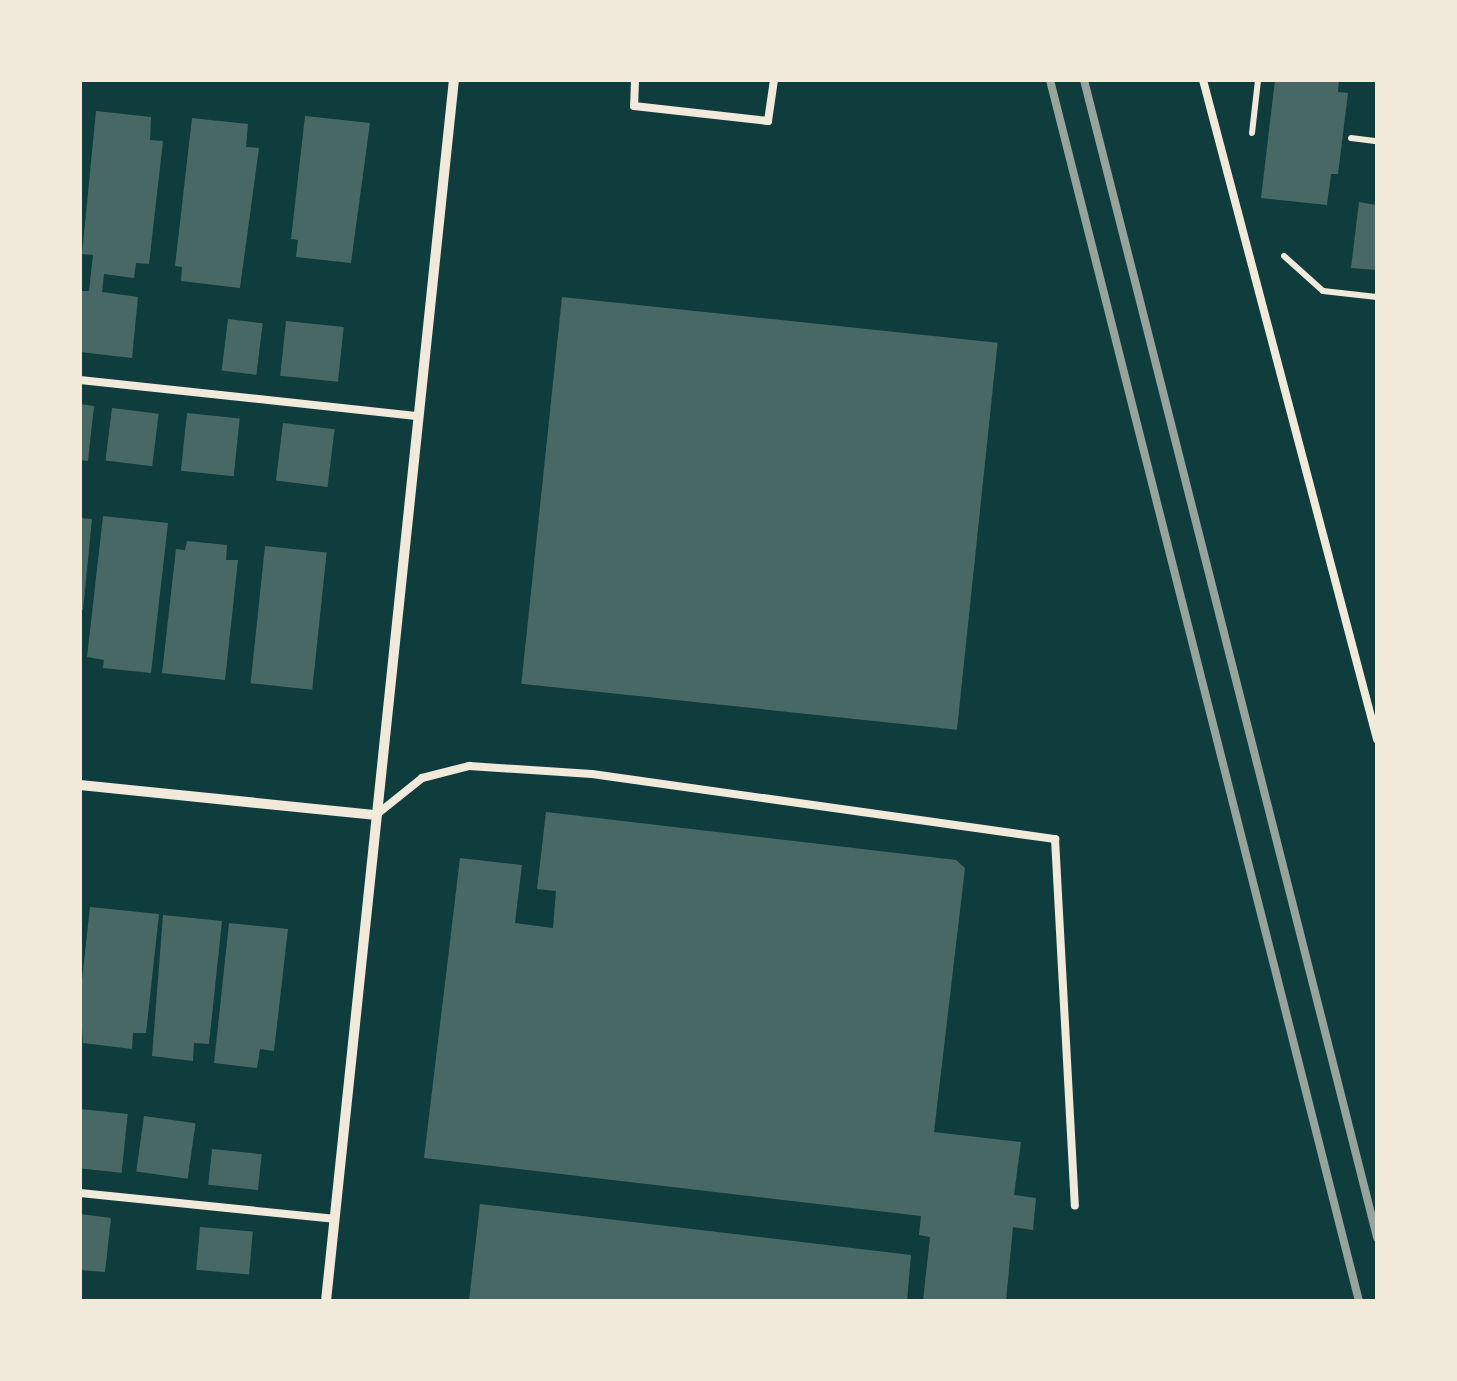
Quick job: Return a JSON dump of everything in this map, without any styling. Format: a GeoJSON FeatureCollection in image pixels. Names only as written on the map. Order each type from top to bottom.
{"type":"FeatureCollection","features":[{"type":"Feature","properties":{"kind":"street"},"geometry":{"type":"LineString","coordinates":[[326,1301],[454,80]]}},
{"type":"Feature","properties":{"kind":"street"},"geometry":{"type":"LineString","coordinates":[[80,785],[376,815]]}},
{"type":"Feature","properties":{"kind":"lane"},"geometry":{"type":"LineString","coordinates":[[636,80],[634,106],[768,121],[774,80]]}},
{"type":"Feature","properties":{"kind":"lane"},"geometry":{"type":"LineString","coordinates":[[1203,80],[1377,740]]}},
{"type":"Feature","properties":{"kind":"lane"},"geometry":{"type":"LineString","coordinates":[[80,380],[416,416]]}},
{"type":"Feature","properties":{"kind":"lane"},"geometry":{"type":"LineString","coordinates":[[376,815],[422,778],[468,766],[592,774],[1055,839],[1075,1206]]}},
{"type":"Feature","properties":{"kind":"lane"},"geometry":{"type":"LineString","coordinates":[[80,1192],[334,1219]]}},
{"type":"Feature","properties":{"kind":"path"},"geometry":{"type":"LineString","coordinates":[[1250,148],[1258,80]]}},
{"type":"Feature","properties":{"kind":"path"},"geometry":{"type":"LineString","coordinates":[[1351,138],[1377,141]]}},
{"type":"Feature","properties":{"kind":"path"},"geometry":{"type":"LineString","coordinates":[[1280,249],[1322,291],[1377,297]]}},
{"type":"Feature","properties":{"kind":"building"},"geometry":{"type":"Polygon","coordinates":[[[1275,80],[1339,80],[1338,92],[1348,93],[1338,174],[1331,174],[1327,205],[1261,198],[1275,80]]]}},
{"type":"Feature","properties":{"kind":"building"},"geometry":{"type":"Polygon","coordinates":[[[96,111],[151,117],[150,140],[163,141],[149,264],[136,263],[134,278],[104,274],[102,292],[138,297],[132,358],[80,352],[82,291],[89,291],[93,255],[82,254],[96,111]]]}},
{"type":"Feature","properties":{"kind":"building"},"geometry":{"type":"Polygon","coordinates":[[[305,116],[370,123],[351,263],[296,257],[298,240],[291,239],[305,116]]]}},
{"type":"Feature","properties":{"kind":"building"},"geometry":{"type":"Polygon","coordinates":[[[192,118],[248,124],[246,147],[259,148],[240,288],[181,281],[182,267],[175,266],[192,118]]]}},
{"type":"Feature","properties":{"kind":"building"},"geometry":{"type":"Polygon","coordinates":[[[1359,202],[1377,205],[1377,270],[1351,268],[1359,202]]]}},
{"type":"Feature","properties":{"kind":"building"},"geometry":{"type":"Polygon","coordinates":[[[562,297],[998,343],[957,730],[521,684],[562,297]]]}},
{"type":"Feature","properties":{"kind":"building"},"geometry":{"type":"Polygon","coordinates":[[[228,319],[263,323],[256,375],[222,371],[228,319]]]}},
{"type":"Feature","properties":{"kind":"building"},"geometry":{"type":"Polygon","coordinates":[[[286,321],[344,327],[338,382],[280,376],[286,321]]]}},
{"type":"Feature","properties":{"kind":"building"},"geometry":{"type":"Polygon","coordinates":[[[80,404],[94,406],[88,461],[80,460],[80,404]]]}},
{"type":"Feature","properties":{"kind":"building"},"geometry":{"type":"Polygon","coordinates":[[[112,408],[159,414],[152,466],[106,461],[112,408]]]}},
{"type":"Feature","properties":{"kind":"building"},"geometry":{"type":"Polygon","coordinates":[[[187,413],[240,419],[234,476],[181,471],[187,413]]]}},
{"type":"Feature","properties":{"kind":"building"},"geometry":{"type":"Polygon","coordinates":[[[283,423],[335,429],[328,487],[276,481],[283,423]]]}},
{"type":"Feature","properties":{"kind":"building"},"geometry":{"type":"Polygon","coordinates":[[[103,516],[168,523],[151,673],[103,668],[104,660],[87,657],[103,516]]]}},
{"type":"Feature","properties":{"kind":"building"},"geometry":{"type":"Polygon","coordinates":[[[80,518],[92,519],[83,610],[80,609],[80,518]]]}},
{"type":"Feature","properties":{"kind":"building"},"geometry":{"type":"Polygon","coordinates":[[[187,541],[227,545],[226,560],[238,560],[225,680],[162,673],[176,549],[185,550],[187,541]]]}},
{"type":"Feature","properties":{"kind":"building"},"geometry":{"type":"Polygon","coordinates":[[[265,546],[327,552],[312,690],[251,683],[265,546]]]}},
{"type":"Feature","properties":{"kind":"building"},"geometry":{"type":"Polygon","coordinates":[[[546,812],[956,860],[965,868],[934,1132],[1021,1142],[1014,1195],[1036,1198],[1033,1230],[1013,1227],[1006,1301],[923,1301],[930,1237],[919,1235],[921,1216],[424,1158],[460,858],[522,865],[515,923],[553,928],[556,891],[537,889],[546,812]]]}},
{"type":"Feature","properties":{"kind":"building"},"geometry":{"type":"Polygon","coordinates":[[[90,907],[159,914],[146,1033],[133,1033],[132,1049],[83,1043],[80,998],[90,907]]]}},
{"type":"Feature","properties":{"kind":"building"},"geometry":{"type":"Polygon","coordinates":[[[163,915],[222,921],[209,1044],[194,1043],[193,1061],[152,1056],[163,915]]]}},
{"type":"Feature","properties":{"kind":"building"},"geometry":{"type":"Polygon","coordinates":[[[229,923],[288,929],[274,1051],[260,1049],[257,1068],[214,1063],[229,923]]]}},
{"type":"Feature","properties":{"kind":"building"},"geometry":{"type":"Polygon","coordinates":[[[80,1109],[128,1114],[122,1173],[80,1168],[80,1109]]]}},
{"type":"Feature","properties":{"kind":"building"},"geometry":{"type":"Polygon","coordinates":[[[144,1116],[195,1123],[188,1179],[136,1171],[144,1116]]]}},
{"type":"Feature","properties":{"kind":"building"},"geometry":{"type":"Polygon","coordinates":[[[212,1149],[262,1154],[258,1190],[208,1185],[212,1149]]]}},
{"type":"Feature","properties":{"kind":"building"},"geometry":{"type":"Polygon","coordinates":[[[480,1204],[911,1255],[907,1301],[469,1301],[480,1204]]]}},
{"type":"Feature","properties":{"kind":"building"},"geometry":{"type":"Polygon","coordinates":[[[80,1214],[111,1218],[105,1272],[80,1270],[80,1214]]]}},
{"type":"Feature","properties":{"kind":"building"},"geometry":{"type":"Polygon","coordinates":[[[200,1227],[253,1232],[249,1274],[196,1270],[200,1227]]]}},
{"type":"Feature","properties":{"kind":"railway"},"geometry":{"type":"LineString","coordinates":[[1050,80],[1359,1301]]}},
{"type":"Feature","properties":{"kind":"railway"},"geometry":{"type":"LineString","coordinates":[[1084,80],[1377,1237]]}}]}
